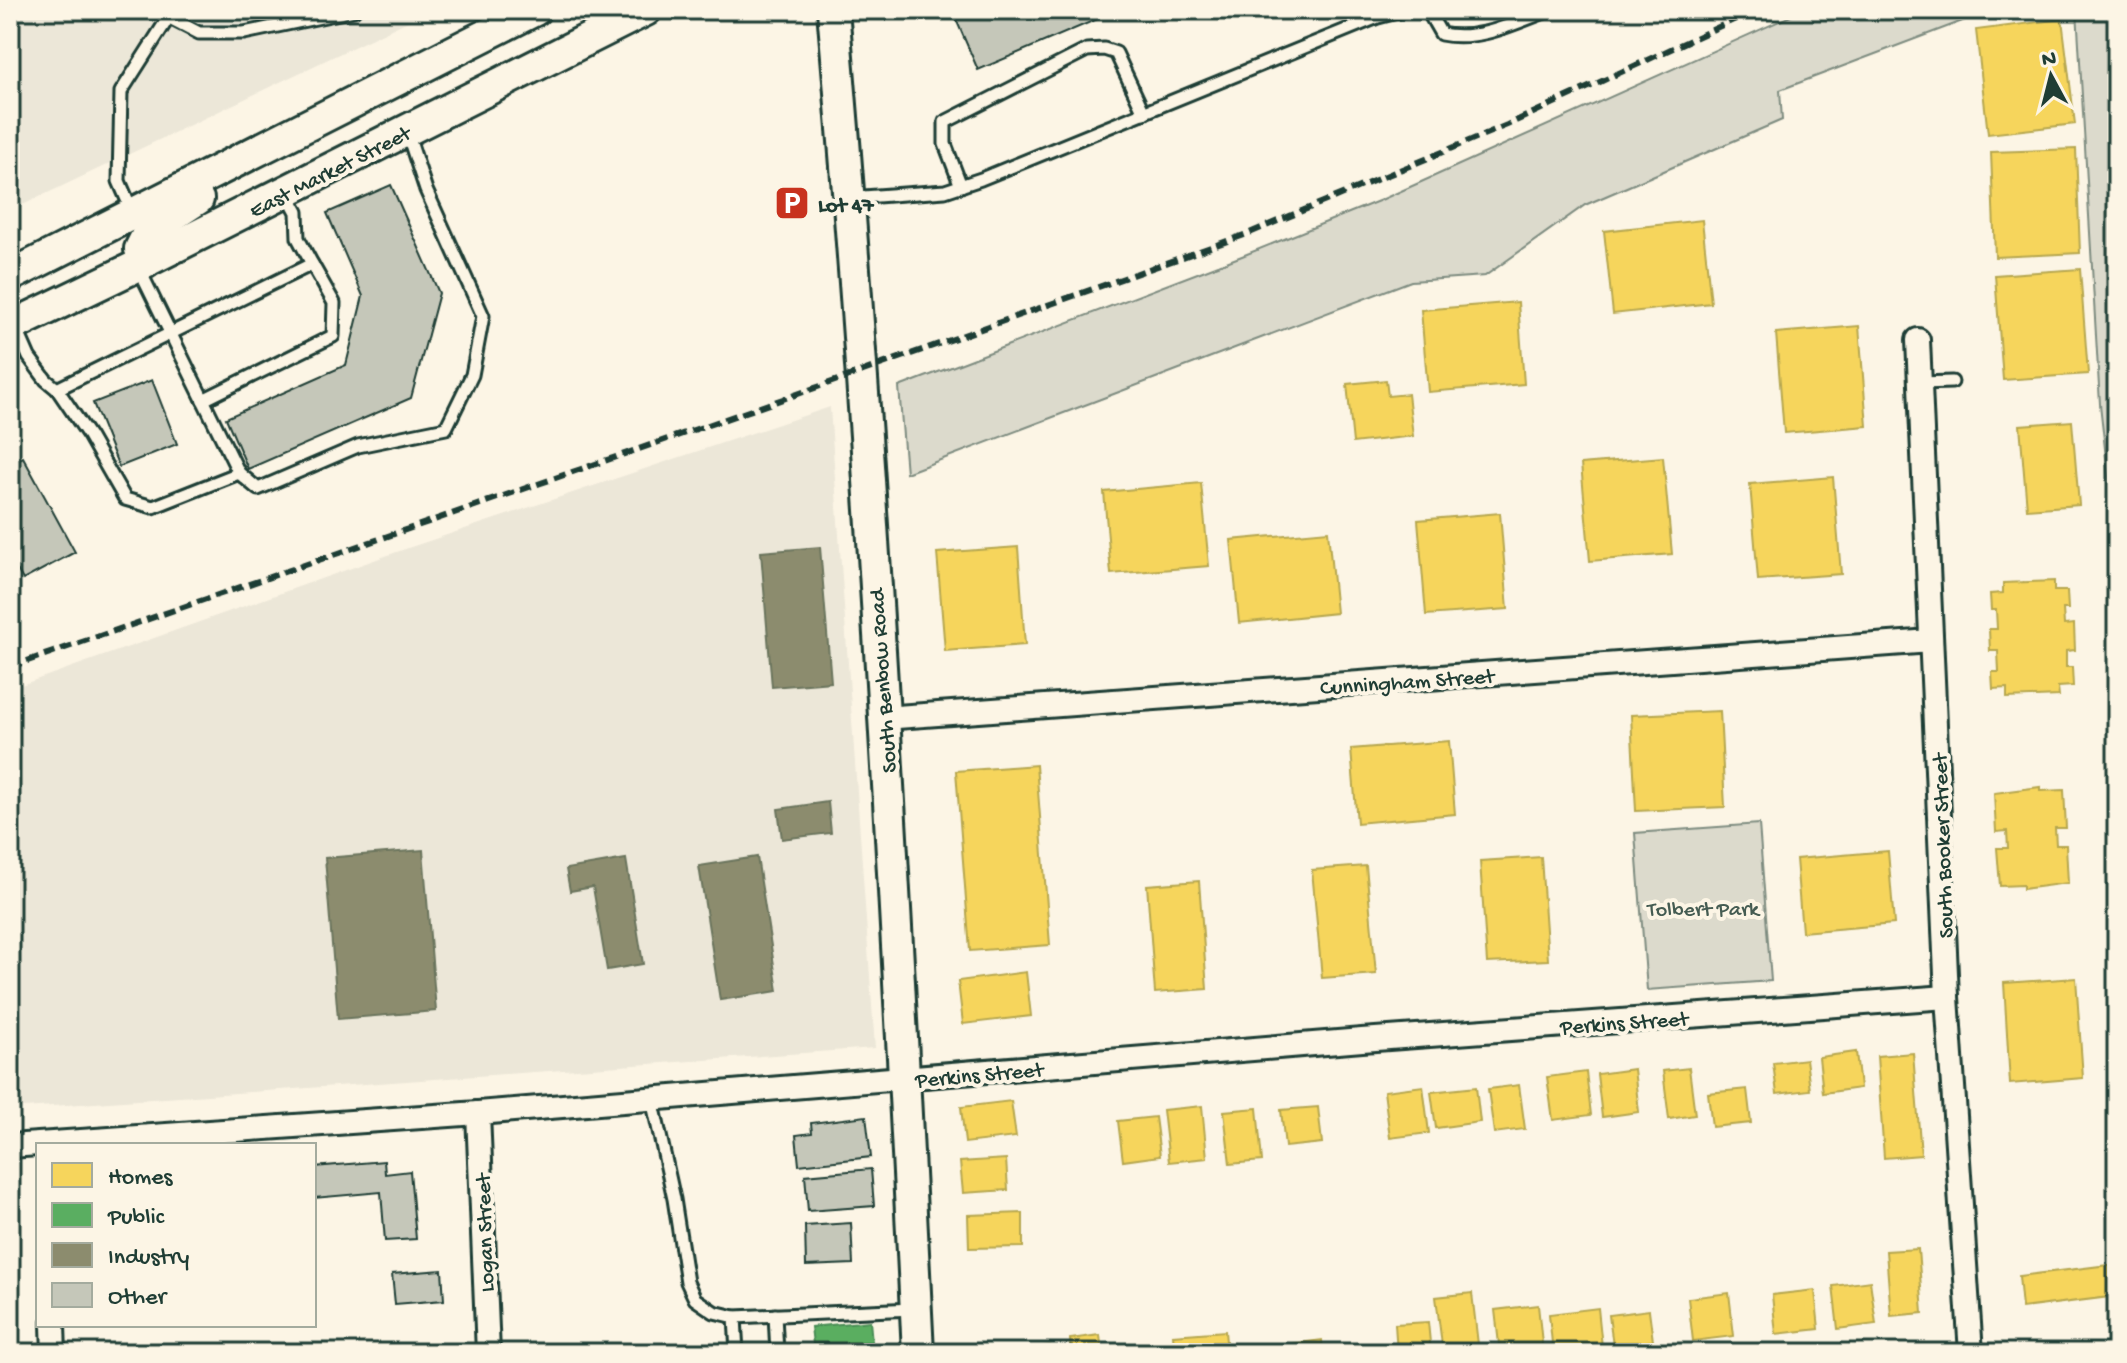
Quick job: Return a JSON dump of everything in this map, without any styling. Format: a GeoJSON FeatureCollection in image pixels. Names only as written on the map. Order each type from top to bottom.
{"type":"FeatureCollection","features":[{"type":"Feature","properties":{"kind":"main road"},"geometry":{"type":"LineString","coordinates":[[10,276],[535,10]]}},
{"type":"Feature","properties":{"kind":"main road","name":"East Market Street"},"geometry":{"type":"LineString","coordinates":[[12,326],[646,10]]}},
{"type":"Feature","properties":{"kind":"main road","name":"South Benbow Road"},"geometry":{"type":"LineString","coordinates":[[833,10],[850,198],[883,718],[918,1353]]}},
{"type":"Feature","properties":{"kind":"main road"},"geometry":{"type":"LineString","coordinates":[[141,264],[140,249],[149,231],[298,129]]}},
{"type":"Feature","properties":{"kind":"street","name":"South Booker Street"},"geometry":{"type":"LineString","coordinates":[[1918,340],[1947,997],[1971,1353]]}},
{"type":"Feature","properties":{"kind":"street","name":"Cunningham Street"},"geometry":{"type":"LineString","coordinates":[[883,718],[1931,641]]}},
{"type":"Feature","properties":{"kind":"street","name":"Perkins Street"},"geometry":{"type":"LineString","coordinates":[[60,1143],[1947,997]]}},
{"type":"Feature","properties":{"kind":"street","name":"Logan Street"},"geometry":{"type":"LineString","coordinates":[[478,1113],[488,1353]]}},
{"type":"Feature","properties":{"kind":"street","name":"Perkins Street"},"geometry":{"type":"LineString","coordinates":[[10,1146],[36,1145]]}},
{"type":"Feature","properties":{"kind":"street"},"geometry":{"type":"LineString","coordinates":[[53,1327],[54,1353]]}},
{"type":"Feature","properties":{"kind":"lane"},"geometry":{"type":"LineString","coordinates":[[133,214],[119,181],[121,92],[165,23],[167,13],[199,33],[244,33],[354,10]]}},
{"type":"Feature","properties":{"kind":"lane"},"geometry":{"type":"LineString","coordinates":[[850,198],[945,191],[961,186],[1378,17],[1405,10]]}},
{"type":"Feature","properties":{"kind":"lane"},"geometry":{"type":"LineString","coordinates":[[1427,11],[1441,34],[1458,37],[1477,36],[1550,10]]}},
{"type":"Feature","properties":{"kind":"lane"},"geometry":{"type":"LineString","coordinates":[[961,186],[945,144],[945,122],[1087,50],[1104,49],[1116,53],[1144,113]]}},
{"type":"Feature","properties":{"kind":"lane"},"geometry":{"type":"LineString","coordinates":[[141,264],[170,333],[239,473],[258,489],[358,446],[446,428],[472,375],[483,316],[426,190],[407,131]]}},
{"type":"Feature","properties":{"kind":"lane"},"geometry":{"type":"LineString","coordinates":[[203,400],[333,336],[334,303],[298,238],[297,212],[286,192]]}},
{"type":"Feature","properties":{"kind":"lane"},"geometry":{"type":"LineString","coordinates":[[57,389],[312,264]]}},
{"type":"Feature","properties":{"kind":"lane"},"geometry":{"type":"LineString","coordinates":[[12,326],[29,357],[57,389],[89,436],[125,499],[153,507],[239,473]]}},
{"type":"Feature","properties":{"kind":"lane"},"geometry":{"type":"LineString","coordinates":[[1920,383],[1952,382]]}},
{"type":"Feature","properties":{"kind":"lane"},"geometry":{"type":"LineString","coordinates":[[652,1099],[674,1199],[687,1282],[695,1299],[714,1312],[735,1317],[916,1309]]}},
{"type":"Feature","properties":{"kind":"lane"},"geometry":{"type":"LineString","coordinates":[[775,1315],[777,1353]]}},
{"type":"Feature","properties":{"kind":"lane"},"geometry":{"type":"LineString","coordinates":[[735,1317],[737,1353]]}},
{"type":"Feature","properties":{"kind":"shaded area"},"geometry":{"type":"Polygon","coordinates":[[[10,10],[431,10],[10,211],[10,10]]]}},
{"type":"Feature","properties":{"kind":"shaded area"},"geometry":{"type":"Polygon","coordinates":[[[830,407],[875,1048],[10,1109],[10,689],[408,548],[830,407]]]}},
{"type":"Feature","properties":{"kind":"green space"},"geometry":{"type":"Polygon","coordinates":[[[1804,10],[2066,10],[1981,14],[1780,90],[1782,120],[1585,205],[1485,276],[1411,281],[906,473],[899,387],[1381,200],[1804,10]]]}},
{"type":"Feature","properties":{"kind":"green space"},"geometry":{"type":"Polygon","coordinates":[[[2077,10],[2117,10],[2117,494],[2110,494],[2100,404],[2077,10]]]}},
{"type":"Feature","properties":{"kind":"green space","name":"Tolbert Park"},"geometry":{"type":"Polygon","coordinates":[[[1759,824],[1771,981],[1647,990],[1635,833],[1759,824]]]}},
{"type":"Feature","properties":{"kind":"building: Homes"},"geometry":{"type":"Polygon","coordinates":[[[2062,19],[2075,124],[1988,134],[1976,30],[2062,19]]]}},
{"type":"Feature","properties":{"kind":"building: Homes"},"geometry":{"type":"Polygon","coordinates":[[[2076,149],[2080,253],[1995,257],[1991,152],[2076,149]]]}},
{"type":"Feature","properties":{"kind":"building: Homes"},"geometry":{"type":"Polygon","coordinates":[[[1702,220],[1711,303],[1613,314],[1604,231],[1702,220]]]}},
{"type":"Feature","properties":{"kind":"building: Homes"},"geometry":{"type":"Polygon","coordinates":[[[2080,269],[2088,374],[2003,380],[1995,275],[2080,269]]]}},
{"type":"Feature","properties":{"kind":"building: Homes"},"geometry":{"type":"Polygon","coordinates":[[[1518,302],[1524,384],[1428,392],[1421,310],[1518,302]]]}},
{"type":"Feature","properties":{"kind":"building: Homes"},"geometry":{"type":"Polygon","coordinates":[[[1859,326],[1867,426],[1784,433],[1776,333],[1859,326]]]}},
{"type":"Feature","properties":{"kind":"building: Homes"},"geometry":{"type":"Polygon","coordinates":[[[1386,380],[1388,396],[1408,394],[1413,436],[1353,443],[1347,384],[1386,380]]]}},
{"type":"Feature","properties":{"kind":"building: Homes"},"geometry":{"type":"Polygon","coordinates":[[[2072,421],[2079,505],[2027,509],[2020,425],[2072,421]]]}},
{"type":"Feature","properties":{"kind":"building: Homes"},"geometry":{"type":"Polygon","coordinates":[[[1663,457],[1672,554],[1590,561],[1581,464],[1663,457]]]}},
{"type":"Feature","properties":{"kind":"building: Homes"},"geometry":{"type":"Polygon","coordinates":[[[1833,477],[1841,574],[1758,580],[1750,484],[1833,477]]]}},
{"type":"Feature","properties":{"kind":"building: Homes"},"geometry":{"type":"Polygon","coordinates":[[[1201,483],[1209,566],[1111,574],[1104,492],[1201,483]]]}},
{"type":"Feature","properties":{"kind":"building: Homes"},"geometry":{"type":"Polygon","coordinates":[[[1500,513],[1508,609],[1426,615],[1418,520],[1500,513]]]}},
{"type":"Feature","properties":{"kind":"building: Homes"},"geometry":{"type":"Polygon","coordinates":[[[1328,531],[1336,613],[1239,623],[1231,540],[1328,531]]]}},
{"type":"Feature","properties":{"kind":"building: Homes"},"geometry":{"type":"Polygon","coordinates":[[[1018,547],[1025,645],[945,651],[937,553],[1018,547]]]}},
{"type":"Feature","properties":{"kind":"building: Homes"},"geometry":{"type":"Polygon","coordinates":[[[2054,581],[2054,591],[2067,591],[2068,609],[2063,609],[2064,625],[2074,624],[2075,650],[2066,651],[2066,667],[2072,667],[2073,686],[2058,687],[2059,696],[2007,698],[2007,688],[1993,689],[1992,672],[1999,672],[1998,651],[1990,651],[1989,629],[1997,629],[1996,610],[1991,610],[1990,594],[2003,593],[2003,583],[2054,581]]]}},
{"type":"Feature","properties":{"kind":"building: Homes"},"geometry":{"type":"Polygon","coordinates":[[[1720,711],[1725,807],[1636,811],[1631,715],[1720,711]]]}},
{"type":"Feature","properties":{"kind":"building: Homes"},"geometry":{"type":"Polygon","coordinates":[[[1449,741],[1455,814],[1357,823],[1351,749],[1449,741]]]}},
{"type":"Feature","properties":{"kind":"building: Homes"},"geometry":{"type":"Polygon","coordinates":[[[1036,765],[1050,945],[970,951],[956,771],[1036,765]]]}},
{"type":"Feature","properties":{"kind":"building: Homes"},"geometry":{"type":"Polygon","coordinates":[[[2040,787],[2040,791],[2064,790],[2066,828],[2055,828],[2056,845],[2066,845],[2068,883],[2023,889],[2023,885],[2000,886],[1997,848],[2008,848],[2007,831],[1996,832],[1994,793],[2040,787]]]}},
{"type":"Feature","properties":{"kind":"building: Homes"},"geometry":{"type":"Polygon","coordinates":[[[1888,851],[1894,924],[1802,932],[1796,859],[1888,851]]]}},
{"type":"Feature","properties":{"kind":"building: Homes"},"geometry":{"type":"Polygon","coordinates":[[[1541,857],[1548,960],[1487,963],[1480,861],[1541,857]]]}},
{"type":"Feature","properties":{"kind":"building: Homes"},"geometry":{"type":"Polygon","coordinates":[[[1366,866],[1376,974],[1322,978],[1312,870],[1366,866]]]}},
{"type":"Feature","properties":{"kind":"building: Homes"},"geometry":{"type":"Polygon","coordinates":[[[1199,881],[1207,989],[1155,993],[1147,885],[1199,881]]]}},
{"type":"Feature","properties":{"kind":"building: Homes"},"geometry":{"type":"Polygon","coordinates":[[[2117,931],[2117,1004],[2111,932],[2117,931]]]}},
{"type":"Feature","properties":{"kind":"building: Homes"},"geometry":{"type":"Polygon","coordinates":[[[1026,972],[1031,1016],[963,1024],[958,981],[1026,972]]]}},
{"type":"Feature","properties":{"kind":"building: Homes"},"geometry":{"type":"Polygon","coordinates":[[[2076,978],[2083,1078],[2010,1084],[2004,983],[2076,978]]]}},
{"type":"Feature","properties":{"kind":"building: Homes"},"geometry":{"type":"Polygon","coordinates":[[[1856,1052],[1860,1088],[1823,1093],[1819,1057],[1856,1052]]]}},
{"type":"Feature","properties":{"kind":"building: Homes"},"geometry":{"type":"Polygon","coordinates":[[[1913,1053],[1921,1155],[1884,1158],[1877,1056],[1913,1053]]]}},
{"type":"Feature","properties":{"kind":"building: Homes"},"geometry":{"type":"Polygon","coordinates":[[[1806,1059],[1810,1090],[1777,1094],[1773,1063],[1806,1059]]]}},
{"type":"Feature","properties":{"kind":"building: Homes"},"geometry":{"type":"Polygon","coordinates":[[[1689,1068],[1695,1115],[1669,1119],[1663,1071],[1689,1068]]]}},
{"type":"Feature","properties":{"kind":"building: Homes"},"geometry":{"type":"Polygon","coordinates":[[[1634,1069],[1639,1112],[1602,1117],[1597,1074],[1634,1069]]]}},
{"type":"Feature","properties":{"kind":"building: Homes"},"geometry":{"type":"Polygon","coordinates":[[[1586,1072],[1591,1115],[1553,1120],[1547,1077],[1586,1072]]]}},
{"type":"Feature","properties":{"kind":"building: Homes"},"geometry":{"type":"Polygon","coordinates":[[[1519,1085],[1525,1129],[1494,1133],[1488,1089],[1519,1085]]]}},
{"type":"Feature","properties":{"kind":"building: Homes"},"geometry":{"type":"Polygon","coordinates":[[[1423,1086],[1429,1133],[1390,1138],[1384,1091],[1423,1086]]]}},
{"type":"Feature","properties":{"kind":"building: Homes"},"geometry":{"type":"Polygon","coordinates":[[[1476,1087],[1480,1122],[1436,1128],[1431,1092],[1476,1087]]]}},
{"type":"Feature","properties":{"kind":"building: Homes"},"geometry":{"type":"Polygon","coordinates":[[[1747,1089],[1751,1123],[1712,1127],[1708,1093],[1747,1089]]]}},
{"type":"Feature","properties":{"kind":"building: Homes"},"geometry":{"type":"Polygon","coordinates":[[[1011,1101],[1016,1137],[965,1143],[961,1107],[1011,1101]]]}},
{"type":"Feature","properties":{"kind":"building: Homes"},"geometry":{"type":"Polygon","coordinates":[[[1202,1106],[1207,1158],[1169,1162],[1163,1110],[1202,1106]]]}},
{"type":"Feature","properties":{"kind":"building: Homes"},"geometry":{"type":"Polygon","coordinates":[[[1318,1107],[1322,1143],[1285,1147],[1281,1110],[1318,1107]]]}},
{"type":"Feature","properties":{"kind":"building: Homes"},"geometry":{"type":"Polygon","coordinates":[[[1257,1108],[1262,1161],[1230,1164],[1224,1111],[1257,1108]]]}},
{"type":"Feature","properties":{"kind":"building: Homes"},"geometry":{"type":"Polygon","coordinates":[[[1155,1117],[1160,1156],[1123,1161],[1118,1121],[1155,1117]]]}},
{"type":"Feature","properties":{"kind":"building: Homes"},"geometry":{"type":"Polygon","coordinates":[[[1006,1159],[1008,1190],[963,1193],[960,1162],[1006,1159]]]}},
{"type":"Feature","properties":{"kind":"building: Homes"},"geometry":{"type":"Polygon","coordinates":[[[1023,1213],[1023,1247],[969,1248],[968,1215],[1023,1213]]]}},
{"type":"Feature","properties":{"kind":"building: Homes"},"geometry":{"type":"Polygon","coordinates":[[[1918,1249],[1923,1313],[1891,1316],[1886,1251],[1918,1249]]]}},
{"type":"Feature","properties":{"kind":"building: Homes"},"geometry":{"type":"Polygon","coordinates":[[[2117,1264],[2117,1296],[2022,1308],[2019,1276],[2117,1264]]]}},
{"type":"Feature","properties":{"kind":"building: Homes"},"geometry":{"type":"Polygon","coordinates":[[[1870,1281],[1876,1324],[1838,1329],[1833,1286],[1870,1281]]]}},
{"type":"Feature","properties":{"kind":"building: Homes"},"geometry":{"type":"Polygon","coordinates":[[[1815,1290],[1819,1329],[1776,1334],[1772,1295],[1815,1290]]]}},
{"type":"Feature","properties":{"kind":"building: Homes"},"geometry":{"type":"Polygon","coordinates":[[[1472,1293],[1479,1353],[1443,1353],[1436,1297],[1472,1293]]]}},
{"type":"Feature","properties":{"kind":"building: Homes"},"geometry":{"type":"Polygon","coordinates":[[[1729,1293],[1734,1336],[1693,1341],[1688,1298],[1729,1293]]]}},
{"type":"Feature","properties":{"kind":"building: Homes"},"geometry":{"type":"Polygon","coordinates":[[[1538,1305],[1543,1353],[1500,1353],[1495,1310],[1538,1305]]]}},
{"type":"Feature","properties":{"kind":"building: Homes"},"geometry":{"type":"Polygon","coordinates":[[[1598,1308],[1602,1347],[1553,1353],[1549,1314],[1598,1308]]]}},
{"type":"Feature","properties":{"kind":"building: Homes"},"geometry":{"type":"Polygon","coordinates":[[[1649,1310],[1653,1341],[1613,1346],[1609,1315],[1649,1310]]]}},
{"type":"Feature","properties":{"kind":"building: Homes"},"geometry":{"type":"Polygon","coordinates":[[[1428,1322],[1431,1353],[1397,1353],[1395,1324],[1428,1322]]]}},
{"type":"Feature","properties":{"kind":"building: Homes"},"geometry":{"type":"Polygon","coordinates":[[[1225,1331],[1227,1353],[1175,1353],[1173,1335],[1225,1331]]]}},
{"type":"Feature","properties":{"kind":"building: Homes"},"geometry":{"type":"Polygon","coordinates":[[[1100,1335],[1102,1353],[1071,1353],[1070,1339],[1100,1335]]]}},
{"type":"Feature","properties":{"kind":"building: Homes"},"geometry":{"type":"Polygon","coordinates":[[[1322,1340],[1323,1353],[1292,1353],[1290,1344],[1322,1340]]]}},
{"type":"Feature","properties":{"kind":"building: Homes"},"geometry":{"type":"Polygon","coordinates":[[[1050,1346],[1051,1353],[1018,1353],[1018,1350],[1050,1346]]]}},
{"type":"Feature","properties":{"kind":"building: Public"},"geometry":{"type":"Polygon","coordinates":[[[870,1321],[873,1353],[814,1353],[811,1327],[870,1321]]]}},
{"type":"Feature","properties":{"kind":"building: Industry"},"geometry":{"type":"Polygon","coordinates":[[[820,547],[831,682],[772,687],[761,552],[820,547]]]}},
{"type":"Feature","properties":{"kind":"building: Industry"},"geometry":{"type":"Polygon","coordinates":[[[828,802],[831,833],[782,839],[778,809],[828,802]]]}},
{"type":"Feature","properties":{"kind":"building: Industry"},"geometry":{"type":"Polygon","coordinates":[[[423,850],[436,1011],[338,1019],[325,858],[423,850]]]}},
{"type":"Feature","properties":{"kind":"building: Industry"},"geometry":{"type":"Polygon","coordinates":[[[757,857],[778,991],[720,1000],[699,866],[757,857]]]}},
{"type":"Feature","properties":{"kind":"building: Industry"},"geometry":{"type":"Polygon","coordinates":[[[626,859],[643,964],[607,970],[593,887],[570,891],[566,869],[626,859]]]}},
{"type":"Feature","properties":{"kind":"building: Other"},"geometry":{"type":"Polygon","coordinates":[[[952,10],[1105,10],[1107,15],[978,70],[952,10]]]}},
{"type":"Feature","properties":{"kind":"building: Other"},"geometry":{"type":"Polygon","coordinates":[[[391,185],[439,293],[411,398],[248,469],[226,418],[346,365],[363,296],[327,213],[391,185]]]}},
{"type":"Feature","properties":{"kind":"building: Other"},"geometry":{"type":"Polygon","coordinates":[[[152,380],[177,444],[119,467],[93,403],[152,380]]]}},
{"type":"Feature","properties":{"kind":"building: Other"},"geometry":{"type":"Polygon","coordinates":[[[23,457],[75,552],[23,580],[10,557],[10,464],[23,457]]]}},
{"type":"Feature","properties":{"kind":"building: Other"},"geometry":{"type":"Polygon","coordinates":[[[866,1116],[871,1157],[799,1165],[796,1135],[812,1133],[811,1123],[866,1116]]]}},
{"type":"Feature","properties":{"kind":"building: Other"},"geometry":{"type":"Polygon","coordinates":[[[384,1161],[385,1174],[410,1171],[416,1239],[385,1241],[381,1192],[316,1198],[316,1167],[384,1161]]]}},
{"type":"Feature","properties":{"kind":"building: Other"},"geometry":{"type":"Polygon","coordinates":[[[871,1169],[874,1206],[808,1211],[805,1175],[871,1169]]]}},
{"type":"Feature","properties":{"kind":"building: Other"},"geometry":{"type":"Polygon","coordinates":[[[851,1223],[853,1264],[806,1266],[805,1226],[851,1223]]]}},
{"type":"Feature","properties":{"kind":"building: Other"},"geometry":{"type":"Polygon","coordinates":[[[442,1270],[444,1300],[395,1304],[392,1274],[442,1270]]]}},
{"type":"Feature","properties":{"kind":"railway"},"geometry":{"type":"LineString","coordinates":[[10,667],[835,381],[1247,234],[1507,125],[1755,10]]}},
{"type":"Feature","properties":{"kind":"place","name":"Lot 47"},"geometry":{"type":"Point","coordinates":[792,203]}}]}
